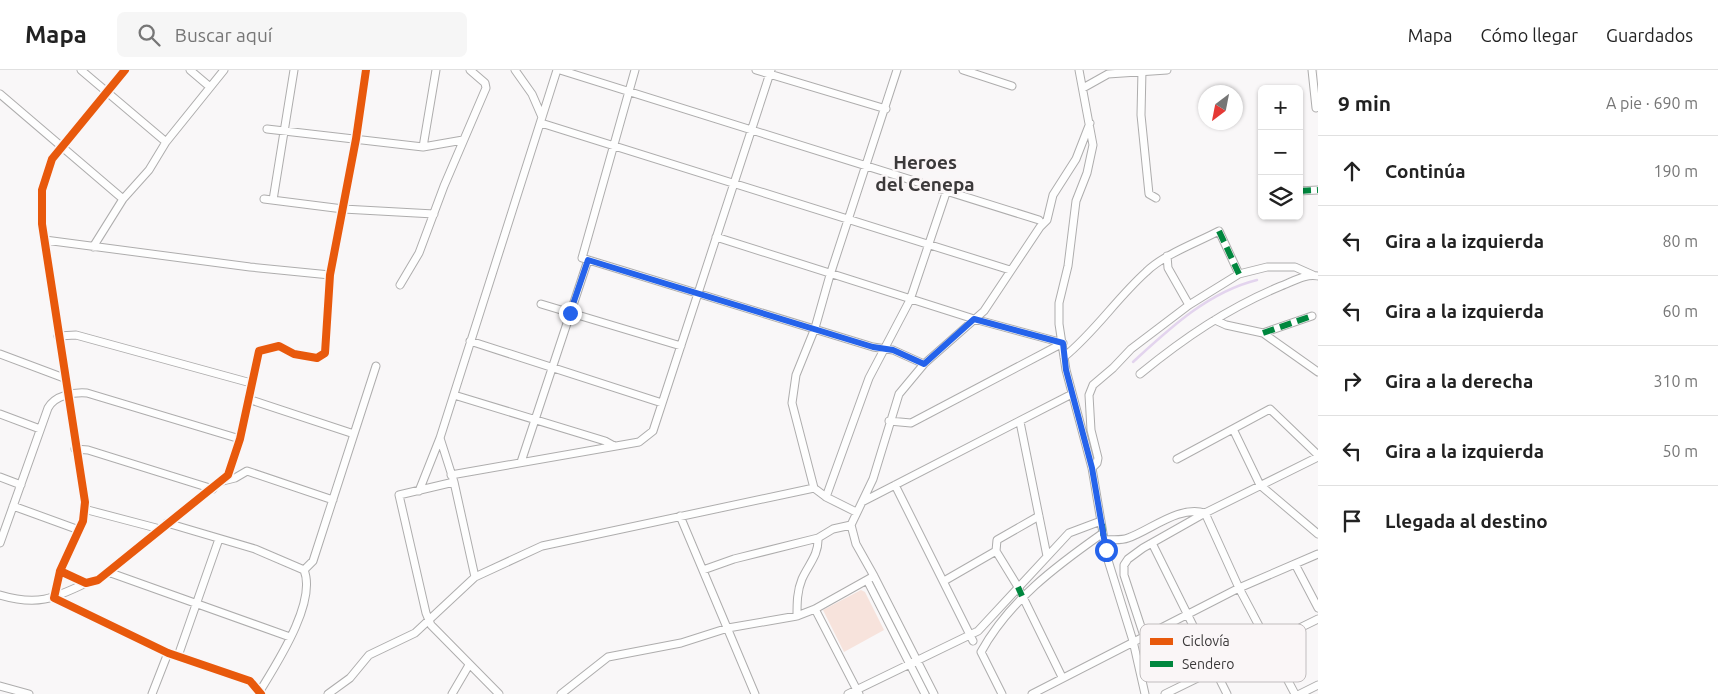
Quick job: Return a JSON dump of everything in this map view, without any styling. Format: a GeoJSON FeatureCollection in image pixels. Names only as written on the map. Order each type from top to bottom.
{"type":"FeatureCollection","features":[{"type":"Feature","properties":{"kind":"street"},"geometry":{"type":"LineString","coordinates":[[81,70],[166,142]]}},
{"type":"Feature","properties":{"kind":"street"},"geometry":{"type":"LineString","coordinates":[[54,598],[60,571],[79,530],[84,509],[44,240],[42,190],[44,178],[52,159],[125,70]]}},
{"type":"Feature","properties":{"kind":"street"},"geometry":{"type":"LineString","coordinates":[[190,70],[210,87]]}},
{"type":"Feature","properties":{"kind":"street"},"geometry":{"type":"LineString","coordinates":[[93,247],[123,199],[149,170],[166,142],[224,70]]}},
{"type":"Feature","properties":{"kind":"street"},"geometry":{"type":"LineString","coordinates":[[273,200],[294,70]]}},
{"type":"Feature","properties":{"kind":"street"},"geometry":{"type":"LineString","coordinates":[[60,571],[86,583],[93,583],[228,475],[240,439],[259,351],[267,347],[279,346],[294,354],[310,358],[317,358],[325,353],[330,275],[356,139],[366,70]]}},
{"type":"Feature","properties":{"kind":"street"},"geometry":{"type":"LineString","coordinates":[[423,147],[436,70]]}},
{"type":"Feature","properties":{"kind":"street"},"geometry":{"type":"LineString","coordinates":[[400,285],[419,253],[462,140],[486,88],[485,83],[470,70]]}},
{"type":"Feature","properties":{"kind":"street"},"geometry":{"type":"LineString","coordinates":[[515,70],[532,94],[542,120],[614,146],[1010,270]]}},
{"type":"Feature","properties":{"kind":"street"},"geometry":{"type":"LineString","coordinates":[[419,491],[440,438],[559,70],[1039,220]]}},
{"type":"Feature","properties":{"kind":"street"},"geometry":{"type":"LineString","coordinates":[[635,70],[582,258],[883,349],[893,350],[924,364]]}},
{"type":"Feature","properties":{"kind":"street"},"geometry":{"type":"LineString","coordinates":[[756,70],[770,72],[886,109]]}},
{"type":"Feature","properties":{"kind":"street"},"geometry":{"type":"LineString","coordinates":[[856,512],[826,497],[814,488],[792,403],[796,375],[815,328],[830,275],[886,109],[897,70]]}},
{"type":"Feature","properties":{"kind":"street"},"geometry":{"type":"LineString","coordinates":[[963,70],[1012,86]]}},
{"type":"Feature","properties":{"kind":"street"},"geometry":{"type":"LineString","coordinates":[[1079,70],[1093,144],[1087,173],[1076,201],[1068,266],[1059,303],[1059,324],[1072,394],[1092,468],[1111,574],[1133,642],[1140,672]]}},
{"type":"Feature","properties":{"kind":"street"},"geometry":{"type":"LineString","coordinates":[[1083,88],[1108,74],[1167,70]]}},
{"type":"Feature","properties":{"kind":"street"},"geometry":{"type":"LineString","coordinates":[[1312,70],[1316,108]]}},
{"type":"Feature","properties":{"kind":"street"},"geometry":{"type":"LineString","coordinates":[[1142,71],[1141,115],[1147,155],[1149,194],[1156,198]]}},
{"type":"Feature","properties":{"kind":"street"},"geometry":{"type":"LineString","coordinates":[[499,694],[437,633],[429,620],[399,495],[419,491],[452,478],[521,462],[639,442],[653,430],[770,72]]}},
{"type":"Feature","properties":{"kind":"street"},"geometry":{"type":"LineString","coordinates":[[0,94],[123,199]]}},
{"type":"Feature","properties":{"kind":"street"},"geometry":{"type":"LineString","coordinates":[[934,694],[856,544],[851,525],[873,479],[899,394],[924,364],[984,311],[1010,270],[1047,220],[1053,194],[1076,160],[1090,123]]}},
{"type":"Feature","properties":{"kind":"street"},"geometry":{"type":"LineString","coordinates":[[267,129],[423,147],[462,140]]}},
{"type":"Feature","properties":{"kind":"street"},"geometry":{"type":"LineString","coordinates":[[826,497],[869,378],[910,300],[947,190]]}},
{"type":"Feature","properties":{"kind":"street"},"geometry":{"type":"LineString","coordinates":[[1303,191],[1318,190]]}},
{"type":"Feature","properties":{"kind":"street"},"geometry":{"type":"LineString","coordinates":[[264,199],[343,209],[434,214]]}},
{"type":"Feature","properties":{"kind":"street"},"geometry":{"type":"LineString","coordinates":[[1064,357],[1093,331],[1108,310],[1147,270],[1167,256],[1219,231],[1238,274]]}},
{"type":"Feature","properties":{"kind":"street"},"geometry":{"type":"LineString","coordinates":[[716,237],[910,300],[1063,343]]}},
{"type":"Feature","properties":{"kind":"street"},"geometry":{"type":"LineString","coordinates":[[44,240],[330,275]]}},
{"type":"Feature","properties":{"kind":"street"},"geometry":{"type":"LineString","coordinates":[[1167,256],[1168,268],[1189,305]]}},
{"type":"Feature","properties":{"kind":"street"},"geometry":{"type":"LineString","coordinates":[[521,462],[588,260]]}},
{"type":"Feature","properties":{"kind":"street"},"geometry":{"type":"LineString","coordinates":[[1092,468],[1097,463],[1098,458],[1092,430],[1089,395],[1093,385],[1114,368],[1131,349],[1189,305],[1238,274],[1267,267],[1295,267],[1315,276]]}},
{"type":"Feature","properties":{"kind":"street"},"geometry":{"type":"LineString","coordinates":[[1140,374],[1165,354],[1230,309],[1248,300],[1315,276]]}},
{"type":"Feature","properties":{"kind":"street"},"geometry":{"type":"LineString","coordinates":[[541,304],[681,346]]}},
{"type":"Feature","properties":{"kind":"street"},"geometry":{"type":"LineString","coordinates":[[1263,333],[1312,316]]}},
{"type":"Feature","properties":{"kind":"street"},"geometry":{"type":"LineString","coordinates":[[1215,320],[1263,333],[1318,372]]}},
{"type":"Feature","properties":{"kind":"street"},"geometry":{"type":"LineString","coordinates":[[58,336],[76,335],[252,383]]}},
{"type":"Feature","properties":{"kind":"street"},"geometry":{"type":"LineString","coordinates":[[470,341],[662,403]]}},
{"type":"Feature","properties":{"kind":"street"},"geometry":{"type":"LineString","coordinates":[[890,421],[911,423],[1063,343]]}},
{"type":"Feature","properties":{"kind":"street"},"geometry":{"type":"LineString","coordinates":[[0,354],[64,378]]}},
{"type":"Feature","properties":{"kind":"street"},"geometry":{"type":"LineString","coordinates":[[54,598],[168,653],[250,680],[260,692],[290,637],[306,594],[304,570],[313,561],[376,366]]}},
{"type":"Feature","properties":{"kind":"street"},"geometry":{"type":"LineString","coordinates":[[1,539],[40,429],[50,404],[57,398],[87,393],[240,439]]}},
{"type":"Feature","properties":{"kind":"street"},"geometry":{"type":"LineString","coordinates":[[862,502],[1072,394]]}},
{"type":"Feature","properties":{"kind":"street"},"geometry":{"type":"LineString","coordinates":[[454,395],[605,441],[614,446]]}},
{"type":"Feature","properties":{"kind":"street"},"geometry":{"type":"LineString","coordinates":[[248,398],[354,434]]}},
{"type":"Feature","properties":{"kind":"street"},"geometry":{"type":"LineString","coordinates":[[1140,624],[1124,575],[1124,565],[1132,555],[1205,513],[1318,456],[1270,409],[1177,459]]}},
{"type":"Feature","properties":{"kind":"street"},"geometry":{"type":"LineString","coordinates":[[0,414],[40,429]]}},
{"type":"Feature","properties":{"kind":"street"},"geometry":{"type":"LineString","coordinates":[[1020,422],[1047,556]]}},
{"type":"Feature","properties":{"kind":"street"},"geometry":{"type":"LineString","coordinates":[[1233,429],[1260,485],[1318,534]]}},
{"type":"Feature","properties":{"kind":"street"},"geometry":{"type":"LineString","coordinates":[[440,438],[452,478],[475,577]]}},
{"type":"Feature","properties":{"kind":"street"},"geometry":{"type":"LineString","coordinates":[[75,449],[88,450],[213,488]]}},
{"type":"Feature","properties":{"kind":"street"},"geometry":{"type":"LineString","coordinates":[[222,481],[235,478],[247,471],[333,500]]}},
{"type":"Feature","properties":{"kind":"street"},"geometry":{"type":"LineString","coordinates":[[0,477],[20,485]]}},
{"type":"Feature","properties":{"kind":"street"},"geometry":{"type":"LineString","coordinates":[[895,485],[971,638]]}},
{"type":"Feature","properties":{"kind":"street"},"geometry":{"type":"LineString","coordinates":[[330,693],[350,678],[369,655],[414,633],[475,577],[542,546],[814,488]]}},
{"type":"Feature","properties":{"kind":"street"},"geometry":{"type":"LineString","coordinates":[[13,506],[79,530]]}},
{"type":"Feature","properties":{"kind":"street"},"geometry":{"type":"LineString","coordinates":[[84,509],[160,529]]}},
{"type":"Feature","properties":{"kind":"street"},"geometry":{"type":"LineString","coordinates":[[1002,694],[980,652],[996,627],[1022,597],[1061,563],[1104,536],[1126,538],[1179,514],[1196,510],[1205,513],[1239,588],[1259,624]]}},
{"type":"Feature","properties":{"kind":"street"},"geometry":{"type":"LineString","coordinates":[[680,516],[755,694]]}},
{"type":"Feature","properties":{"kind":"street"},"geometry":{"type":"LineString","coordinates":[[1039,516],[997,540],[996,551],[1017,587],[1062,677]]}},
{"type":"Feature","properties":{"kind":"street"},"geometry":{"type":"LineString","coordinates":[[848,694],[858,692],[909,664],[971,638],[1068,533],[1102,522]]}},
{"type":"Feature","properties":{"kind":"street"},"geometry":{"type":"LineString","coordinates":[[167,523],[256,549],[304,570]]}},
{"type":"Feature","properties":{"kind":"street"},"geometry":{"type":"LineString","coordinates":[[703,570],[734,559],[818,538],[833,529],[851,525]]}},
{"type":"Feature","properties":{"kind":"street"},"geometry":{"type":"LineString","coordinates":[[798,616],[798,594],[801,580],[819,548],[818,538]]}},
{"type":"Feature","properties":{"kind":"street"},"geometry":{"type":"LineString","coordinates":[[178,656],[198,605],[219,539]]}},
{"type":"Feature","properties":{"kind":"street"},"geometry":{"type":"LineString","coordinates":[[1152,543],[1192,624]]}},
{"type":"Feature","properties":{"kind":"street"},"geometry":{"type":"LineString","coordinates":[[944,581],[996,551]]}},
{"type":"Feature","properties":{"kind":"street"},"geometry":{"type":"LineString","coordinates":[[1169,624],[1239,588],[1318,554]]}},
{"type":"Feature","properties":{"kind":"street"},"geometry":{"type":"LineString","coordinates":[[1295,564],[1318,608]]}},
{"type":"Feature","properties":{"kind":"street"},"geometry":{"type":"LineString","coordinates":[[108,572],[290,637]]}},
{"type":"Feature","properties":{"kind":"street"},"geometry":{"type":"LineString","coordinates":[[561,694],[608,657],[681,643],[728,628],[798,616],[815,609],[874,576]]}},
{"type":"Feature","properties":{"kind":"street"},"geometry":{"type":"LineString","coordinates":[[867,580],[925,694]]}},
{"type":"Feature","properties":{"kind":"street"},"geometry":{"type":"LineString","coordinates":[[0,596],[32,602],[54,598],[86,583]]}},
{"type":"Feature","properties":{"kind":"street"},"geometry":{"type":"LineString","coordinates":[[815,609],[858,692]]}},
{"type":"Feature","properties":{"kind":"street"},"geometry":{"type":"LineString","coordinates":[[1306,625],[1318,619]]}},
{"type":"Feature","properties":{"kind":"street"},"geometry":{"type":"LineString","coordinates":[[1032,694],[1140,638]]}},
{"type":"Feature","properties":{"kind":"street"},"geometry":{"type":"LineString","coordinates":[[152,694],[168,653]]}},
{"type":"Feature","properties":{"kind":"street"},"geometry":{"type":"LineString","coordinates":[[452,694],[469,664]]}},
{"type":"Feature","properties":{"kind":"street"},"geometry":{"type":"LineString","coordinates":[[1165,694],[1192,682]]}},
{"type":"Feature","properties":{"kind":"street"},"geometry":{"type":"LineString","coordinates":[[1221,682],[1227,694]]}},
{"type":"Feature","properties":{"kind":"street"},"geometry":{"type":"LineString","coordinates":[[1289,682],[1295,694]]}},
{"type":"Feature","properties":{"kind":"street"},"geometry":{"type":"LineString","coordinates":[[1300,694],[1318,685]]}},
{"type":"Feature","properties":{"kind":"street"},"geometry":{"type":"LineString","coordinates":[[0,686],[29,694]]}},
{"type":"Feature","properties":{"kind":"shaded area"},"geometry":{"type":"Polygon","coordinates":[[[861,590],[865,592],[884,630],[844,652],[823,610],[861,590]]]}},
{"type":"Feature","properties":{"kind":"waterway"},"geometry":{"type":"LineString","coordinates":[[1133,362],[1190,313],[1222,293],[1257,280]]}},
{"type":"Feature","properties":{"kind":"marked path"},"geometry":{"type":"LineString","coordinates":[[1303,191],[1318,190]]}},
{"type":"Feature","properties":{"kind":"marked path"},"geometry":{"type":"LineString","coordinates":[[1219,231],[1239,274]]}},
{"type":"Feature","properties":{"kind":"marked path"},"geometry":{"type":"LineString","coordinates":[[1263,333],[1312,316]]}},
{"type":"Feature","properties":{"kind":"marked path"},"geometry":{"type":"LineString","coordinates":[[1102,524],[1104,540]]}},
{"type":"Feature","properties":{"kind":"marked path"},"geometry":{"type":"LineString","coordinates":[[1018,587],[1022,596]]}},
{"type":"Feature","properties":{"kind":"cycle path"},"geometry":{"type":"LineString","coordinates":[[125,70],[52,159],[42,190],[42,224],[85,502],[83,521],[60,571],[54,598],[168,653],[250,681],[261,694]]}},
{"type":"Feature","properties":{"kind":"cycle path"},"geometry":{"type":"LineString","coordinates":[[60,571],[86,583],[98,580],[228,475],[240,439],[259,351],[279,346],[294,354],[317,358],[325,353],[330,275],[356,139],[366,70]]}},
{"type":"Feature","properties":{"kind":"district","name":"Heroes del Cenepa"},"geometry":{"type":"Point","coordinates":[925,173]}},
{"type":"Feature","properties":{"kind":"route"},"geometry":{"type":"LineString","coordinates":[[570,313],[588,260],[778,319],[815,328],[873,347],[893,350],[924,364],[974,319],[1063,343],[1066,370],[1092,468],[1106,550]]}}]}
